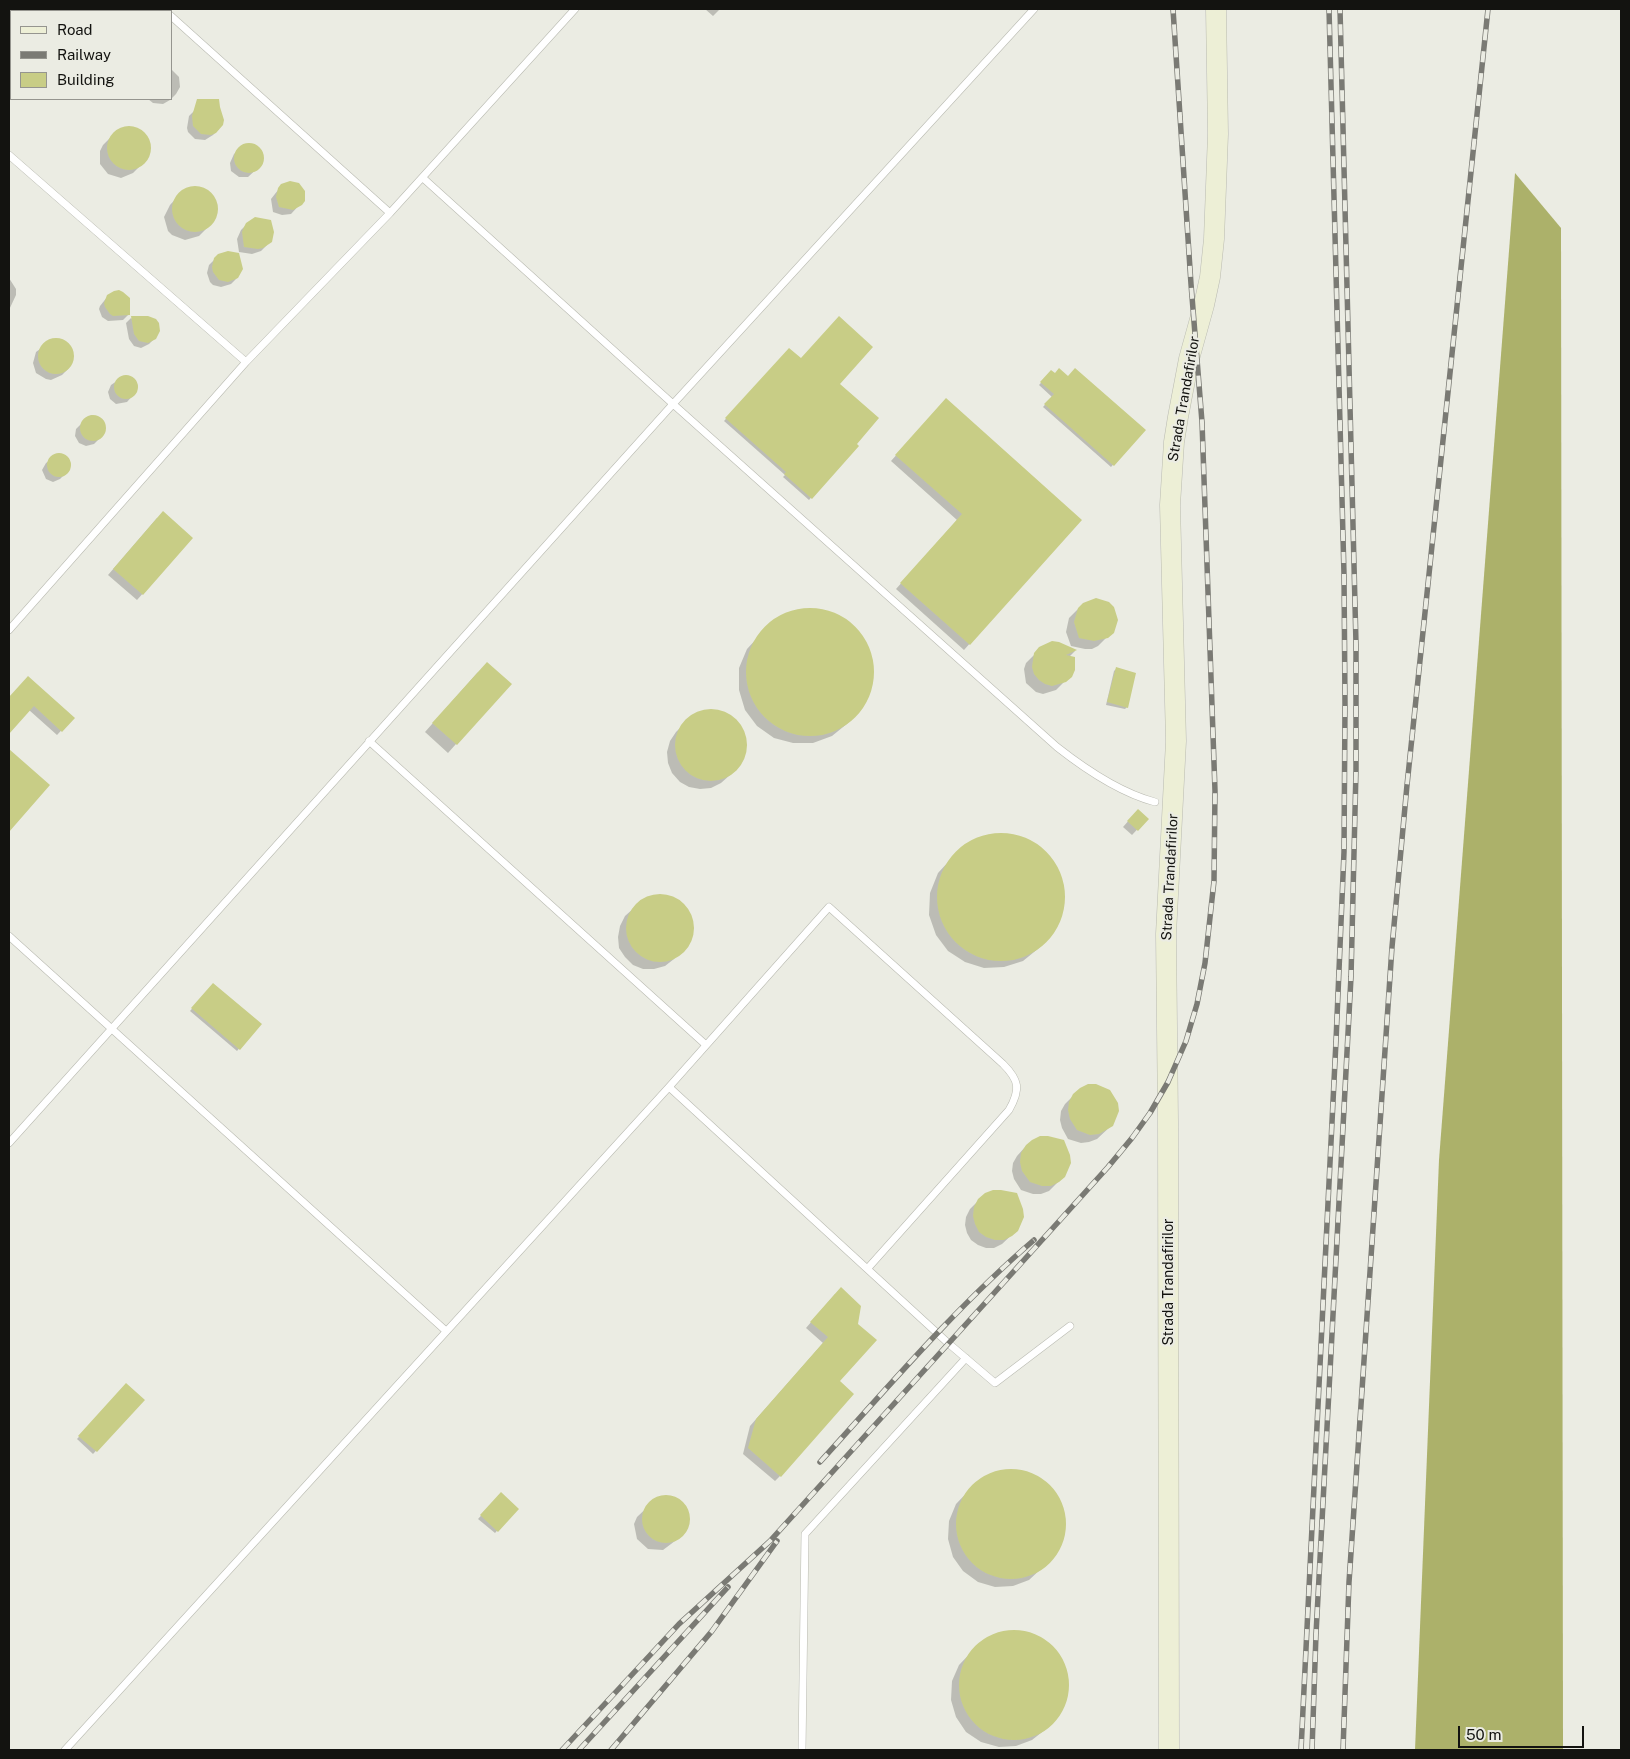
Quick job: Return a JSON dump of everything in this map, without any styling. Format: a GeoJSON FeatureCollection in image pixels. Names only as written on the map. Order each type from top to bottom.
{"type":"FeatureCollection","features":[{"type":"Feature","properties":{"kind":"main road","name":"Strada Trandafirilor"},"geometry":{"type":"LineString","coordinates":[[1169,1750],[1166,934],[1176,742],[1170,504],[1174,442],[1178,417],[1189,359],[1206,296],[1214,239],[1218,134],[1216,9]]}},
{"type":"Feature","properties":{"kind":"lane"},"geometry":{"type":"LineString","coordinates":[[9,630],[246,362],[423,178],[575,9]]}},
{"type":"Feature","properties":{"kind":"lane"},"geometry":{"type":"LineString","coordinates":[[9,1143],[673,404],[1034,9]]}},
{"type":"Feature","properties":{"kind":"lane"},"geometry":{"type":"LineString","coordinates":[[172,17],[390,213]]}},
{"type":"Feature","properties":{"kind":"lane"},"geometry":{"type":"LineString","coordinates":[[9,156],[246,362]]}},
{"type":"Feature","properties":{"kind":"lane"},"geometry":{"type":"LineString","coordinates":[[423,178],[1057,748],[1082,766],[1131,794],[1155,802]]}},
{"type":"Feature","properties":{"kind":"lane"},"geometry":{"type":"LineString","coordinates":[[369,741],[706,1045]]}},
{"type":"Feature","properties":{"kind":"lane"},"geometry":{"type":"LineString","coordinates":[[65,1750],[669,1087],[829,907],[1011,1072],[1016,1080],[1017,1088],[1015,1099],[1008,1110],[868,1268]]}},
{"type":"Feature","properties":{"kind":"lane"},"geometry":{"type":"LineString","coordinates":[[9,936],[446,1331]]}},
{"type":"Feature","properties":{"kind":"lane"},"geometry":{"type":"LineString","coordinates":[[669,1087],[966,1358],[996,1383],[1070,1326]]}},
{"type":"Feature","properties":{"kind":"lane"},"geometry":{"type":"LineString","coordinates":[[802,1750],[805,1534],[966,1358]]}},
{"type":"Feature","properties":{"kind":"green space"},"geometry":{"type":"Polygon","coordinates":[[[1515,173],[1561,228],[1563,1750],[1415,1750],[1439,1160],[1515,173]]]}},
{"type":"Feature","properties":{"kind":"building"},"geometry":{"type":"Polygon","coordinates":[[[197,99],[219,99],[224,120],[223,125],[216,133],[211,135],[201,134],[193,126],[192,116],[197,99]]]}},
{"type":"Feature","properties":{"kind":"building"},"geometry":{"type":"Polygon","coordinates":[[[129,126],[141,130],[147,136],[151,148],[147,160],[141,166],[129,170],[117,166],[111,160],[107,148],[111,136],[117,130],[129,126]]]}},
{"type":"Feature","properties":{"kind":"building"},"geometry":{"type":"Polygon","coordinates":[[[249,143],[255,144],[263,152],[263,164],[255,172],[249,173],[243,172],[235,164],[234,158],[235,152],[243,144],[249,143]]]}},
{"type":"Feature","properties":{"kind":"building"},"geometry":{"type":"Polygon","coordinates":[[[290,181],[299,183],[305,191],[305,201],[293,210],[279,207],[276,197],[281,184],[290,181]]]}},
{"type":"Feature","properties":{"kind":"building"},"geometry":{"type":"Polygon","coordinates":[[[195,186],[208,190],[214,196],[218,209],[214,222],[208,228],[195,232],[182,228],[176,222],[172,209],[176,196],[182,190],[195,186]]]}},
{"type":"Feature","properties":{"kind":"building"},"geometry":{"type":"Polygon","coordinates":[[[255,217],[271,220],[274,232],[272,242],[258,249],[244,247],[242,232],[246,223],[255,217]]]}},
{"type":"Feature","properties":{"kind":"building"},"geometry":{"type":"Polygon","coordinates":[[[228,251],[239,253],[243,269],[238,278],[228,282],[219,280],[212,267],[214,258],[218,254],[228,251]]]}},
{"type":"Feature","properties":{"kind":"building"},"geometry":{"type":"Polygon","coordinates":[[[119,290],[130,298],[130,315],[113,316],[105,307],[104,303],[107,295],[119,290]]]}},
{"type":"Feature","properties":{"kind":"building"},"geometry":{"type":"Polygon","coordinates":[[[131,316],[148,316],[156,319],[159,323],[160,331],[156,339],[148,343],[139,341],[134,334],[131,316]]]}},
{"type":"Feature","properties":{"kind":"building"},"geometry":{"type":"Polygon","coordinates":[[[839,316],[873,347],[840,384],[879,418],[857,444],[859,446],[812,499],[784,474],[786,472],[725,418],[789,348],[801,358],[839,316]]]}},
{"type":"Feature","properties":{"kind":"building"},"geometry":{"type":"Polygon","coordinates":[[[56,338],[63,339],[69,343],[73,349],[73,363],[69,369],[63,373],[56,374],[49,373],[43,369],[39,363],[38,356],[39,349],[43,343],[49,339],[56,338]]]}},
{"type":"Feature","properties":{"kind":"building"},"geometry":{"type":"Polygon","coordinates":[[[1059,368],[1068,376],[1075,368],[1146,430],[1114,466],[1044,404],[1054,394],[1040,382],[1051,370],[1055,373],[1059,368]]]}},
{"type":"Feature","properties":{"kind":"building"},"geometry":{"type":"Polygon","coordinates":[[[121,375],[131,375],[138,382],[138,392],[131,399],[121,399],[114,392],[114,382],[121,375]]]}},
{"type":"Feature","properties":{"kind":"building"},"geometry":{"type":"Polygon","coordinates":[[[946,398],[1082,520],[970,645],[900,583],[962,514],[895,455],[946,398]]]}},
{"type":"Feature","properties":{"kind":"building"},"geometry":{"type":"Polygon","coordinates":[[[93,415],[102,419],[106,428],[102,437],[93,441],[84,437],[80,428],[84,419],[93,415]]]}},
{"type":"Feature","properties":{"kind":"building"},"geometry":{"type":"Polygon","coordinates":[[[59,453],[64,454],[70,460],[70,470],[64,476],[59,477],[54,476],[48,470],[47,465],[48,460],[54,454],[59,453]]]}},
{"type":"Feature","properties":{"kind":"building"},"geometry":{"type":"Polygon","coordinates":[[[163,511],[193,538],[143,595],[113,569],[163,511]]]}},
{"type":"Feature","properties":{"kind":"building"},"geometry":{"type":"Polygon","coordinates":[[[1096,598],[1109,602],[1114,607],[1118,620],[1114,633],[1108,638],[1094,641],[1079,638],[1074,622],[1078,608],[1083,603],[1096,598]]]}},
{"type":"Feature","properties":{"kind":"building"},"geometry":{"type":"Polygon","coordinates":[[[810,608],[834,613],[855,627],[869,648],[874,672],[869,696],[855,717],[834,731],[810,736],[786,731],[765,717],[751,696],[746,672],[751,648],[765,627],[786,613],[810,608]]]}},
{"type":"Feature","properties":{"kind":"building"},"geometry":{"type":"Polygon","coordinates":[[[1052,641],[1077,650],[1066,655],[1075,657],[1075,670],[1072,677],[1066,682],[1052,686],[1039,680],[1034,674],[1032,667],[1034,653],[1039,647],[1052,641]]]}},
{"type":"Feature","properties":{"kind":"building"},"geometry":{"type":"Polygon","coordinates":[[[487,662],[512,684],[457,745],[432,723],[487,662]]]}},
{"type":"Feature","properties":{"kind":"building"},"geometry":{"type":"Polygon","coordinates":[[[1116,667],[1136,673],[1128,708],[1107,702],[1116,667]]]}},
{"type":"Feature","properties":{"kind":"building"},"geometry":{"type":"Polygon","coordinates":[[[28,676],[75,718],[62,732],[34,706],[9,734],[9,697],[28,676]]]}},
{"type":"Feature","properties":{"kind":"building"},"geometry":{"type":"Polygon","coordinates":[[[711,709],[731,715],[741,725],[747,745],[741,765],[731,775],[711,781],[691,775],[681,765],[675,745],[681,725],[691,715],[711,709]]]}},
{"type":"Feature","properties":{"kind":"building"},"geometry":{"type":"Polygon","coordinates":[[[9,749],[50,785],[9,832],[9,749]]]}},
{"type":"Feature","properties":{"kind":"building"},"geometry":{"type":"Polygon","coordinates":[[[1138,809],[1149,819],[1138,831],[1127,821],[1138,809]]]}},
{"type":"Feature","properties":{"kind":"building"},"geometry":{"type":"Polygon","coordinates":[[[1001,833],[1025,838],[1046,852],[1060,873],[1065,897],[1060,921],[1046,942],[1025,956],[1001,961],[977,956],[956,942],[942,921],[937,897],[942,873],[956,852],[977,838],[1001,833]]]}},
{"type":"Feature","properties":{"kind":"building"},"geometry":{"type":"Polygon","coordinates":[[[660,894],[673,897],[684,904],[691,915],[694,928],[691,941],[684,952],[673,959],[660,962],[647,959],[636,952],[629,941],[626,928],[629,915],[636,904],[647,897],[660,894]]]}},
{"type":"Feature","properties":{"kind":"building"},"geometry":{"type":"Polygon","coordinates":[[[213,983],[262,1024],[240,1050],[191,1008],[213,983]]]}},
{"type":"Feature","properties":{"kind":"building"},"geometry":{"type":"Polygon","coordinates":[[[1088,1084],[1096,1084],[1110,1090],[1118,1103],[1119,1111],[1113,1126],[1099,1134],[1090,1135],[1077,1130],[1070,1119],[1068,1110],[1073,1094],[1088,1084]]]}},
{"type":"Feature","properties":{"kind":"building"},"geometry":{"type":"Polygon","coordinates":[[[1040,1136],[1064,1140],[1070,1155],[1071,1163],[1065,1177],[1051,1186],[1042,1186],[1030,1182],[1022,1171],[1020,1162],[1021,1153],[1026,1145],[1040,1136]]]}},
{"type":"Feature","properties":{"kind":"building"},"geometry":{"type":"Polygon","coordinates":[[[993,1190],[1017,1193],[1023,1209],[1024,1217],[1018,1231],[1004,1240],[995,1240],[979,1232],[973,1216],[974,1207],[978,1199],[985,1193],[993,1190]]]}},
{"type":"Feature","properties":{"kind":"building"},"geometry":{"type":"Polygon","coordinates":[[[841,1287],[861,1306],[858,1324],[877,1340],[840,1381],[854,1394],[781,1477],[748,1448],[756,1419],[828,1337],[810,1322],[841,1287]]]}},
{"type":"Feature","properties":{"kind":"building"},"geometry":{"type":"Polygon","coordinates":[[[126,1383],[145,1400],[97,1452],[78,1436],[126,1383]]]}},
{"type":"Feature","properties":{"kind":"building"},"geometry":{"type":"Polygon","coordinates":[[[1011,1469],[1032,1474],[1050,1485],[1061,1503],[1066,1524],[1061,1545],[1050,1563],[1032,1574],[1011,1579],[990,1574],[972,1563],[961,1545],[956,1524],[961,1503],[972,1485],[990,1474],[1011,1469]]]}},
{"type":"Feature","properties":{"kind":"building"},"geometry":{"type":"Polygon","coordinates":[[[501,1492],[519,1509],[498,1532],[480,1515],[501,1492]]]}},
{"type":"Feature","properties":{"kind":"building"},"geometry":{"type":"Polygon","coordinates":[[[666,1495],[675,1497],[683,1502],[688,1510],[690,1519],[688,1528],[683,1536],[675,1541],[666,1543],[657,1541],[649,1536],[644,1528],[642,1519],[644,1510],[649,1502],[657,1497],[666,1495]]]}},
{"type":"Feature","properties":{"kind":"building"},"geometry":{"type":"Polygon","coordinates":[[[1014,1630],[1035,1635],[1053,1646],[1064,1664],[1069,1685],[1064,1706],[1053,1724],[1035,1735],[1014,1740],[993,1735],[975,1724],[964,1706],[959,1685],[964,1664],[975,1646],[993,1635],[1014,1630]]]}},
{"type":"Feature","properties":{"kind":"railway"},"geometry":{"type":"LineString","coordinates":[[562,1750],[679,1624],[770,1541],[1108,1167],[1150,1113],[1168,1082],[1186,1041],[1197,1004],[1205,963],[1214,881],[1215,791],[1202,422],[1173,9]]}},
{"type":"Feature","properties":{"kind":"railway"},"geometry":{"type":"LineString","coordinates":[[1301,1750],[1344,852],[1344,574],[1329,9]]}},
{"type":"Feature","properties":{"kind":"railway"},"geometry":{"type":"LineString","coordinates":[[1312,1750],[1316,1634],[1351,977],[1356,770],[1356,644],[1340,9]]}},
{"type":"Feature","properties":{"kind":"railway"},"geometry":{"type":"LineString","coordinates":[[1343,1750],[1349,1582],[1392,947],[1407,785],[1488,9]]}},
{"type":"Feature","properties":{"kind":"railway"},"geometry":{"type":"LineString","coordinates":[[820,1462],[950,1320],[977,1292],[1034,1240]]}},
{"type":"Feature","properties":{"kind":"railway"},"geometry":{"type":"LineString","coordinates":[[611,1750],[712,1631],[777,1541]]}},
{"type":"Feature","properties":{"kind":"railway"},"geometry":{"type":"LineString","coordinates":[[579,1750],[728,1587]]}}]}
